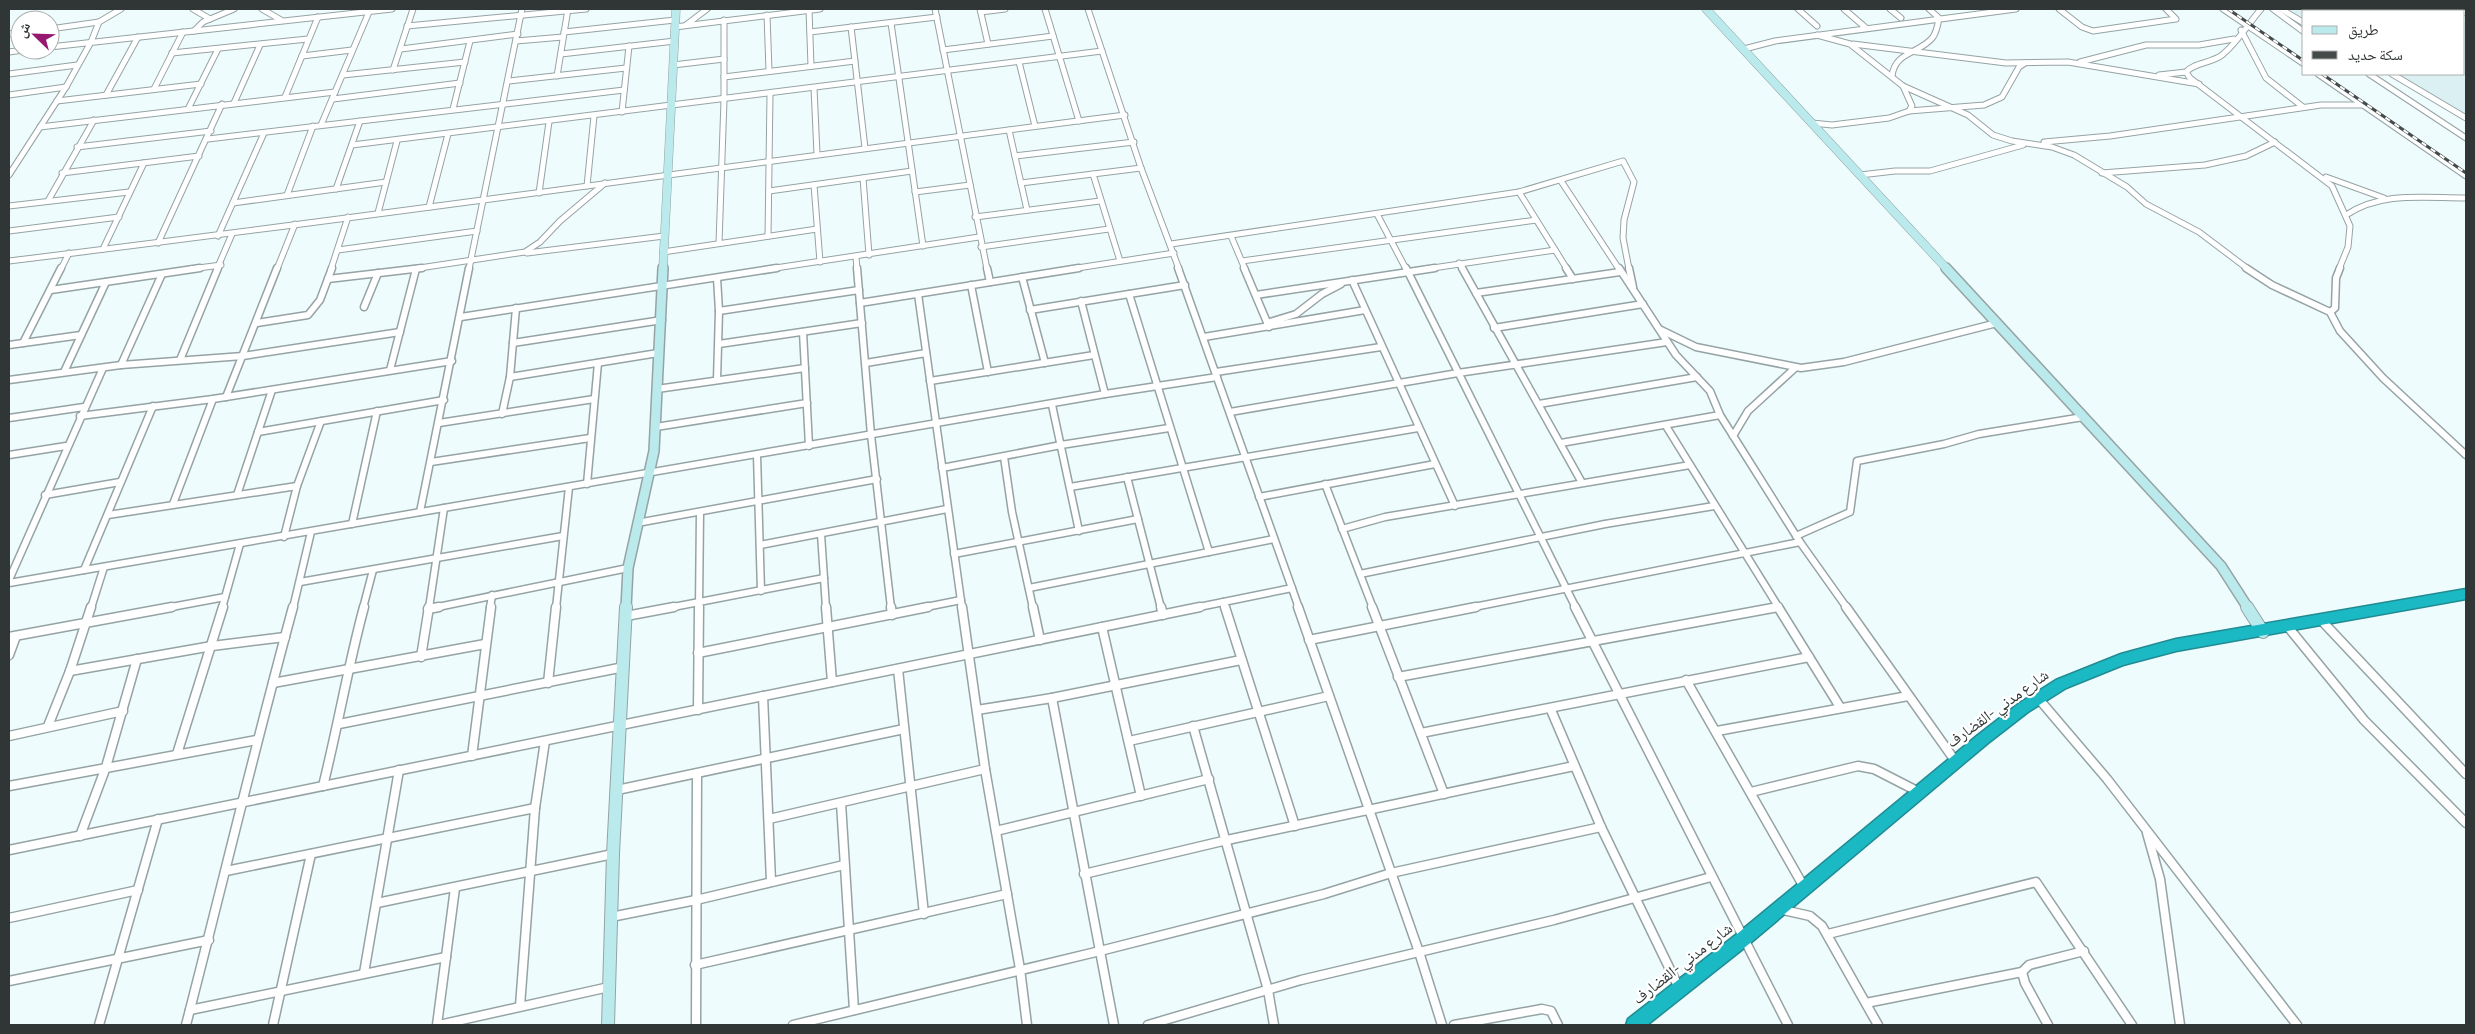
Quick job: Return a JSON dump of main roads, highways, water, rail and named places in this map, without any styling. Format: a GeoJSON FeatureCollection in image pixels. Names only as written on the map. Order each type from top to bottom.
{"type":"FeatureCollection","features":[{"type":"Feature","properties":{"kind":"highway","name":"شارع مدني -القضارف"},"geometry":{"type":"LineString","coordinates":[[1634,1025],[1743,939],[1956,762],[2038,698],[2061,684],[2121,660],[2176,645],[2263,632],[2466,594]]}},
{"type":"Feature","properties":{"kind":"railway"},"geometry":{"type":"LineString","coordinates":[[2228,9],[2302,60]]}},
{"type":"Feature","properties":{"kind":"railway"},"geometry":{"type":"LineString","coordinates":[[2323,75],[2466,173]]}}]}
